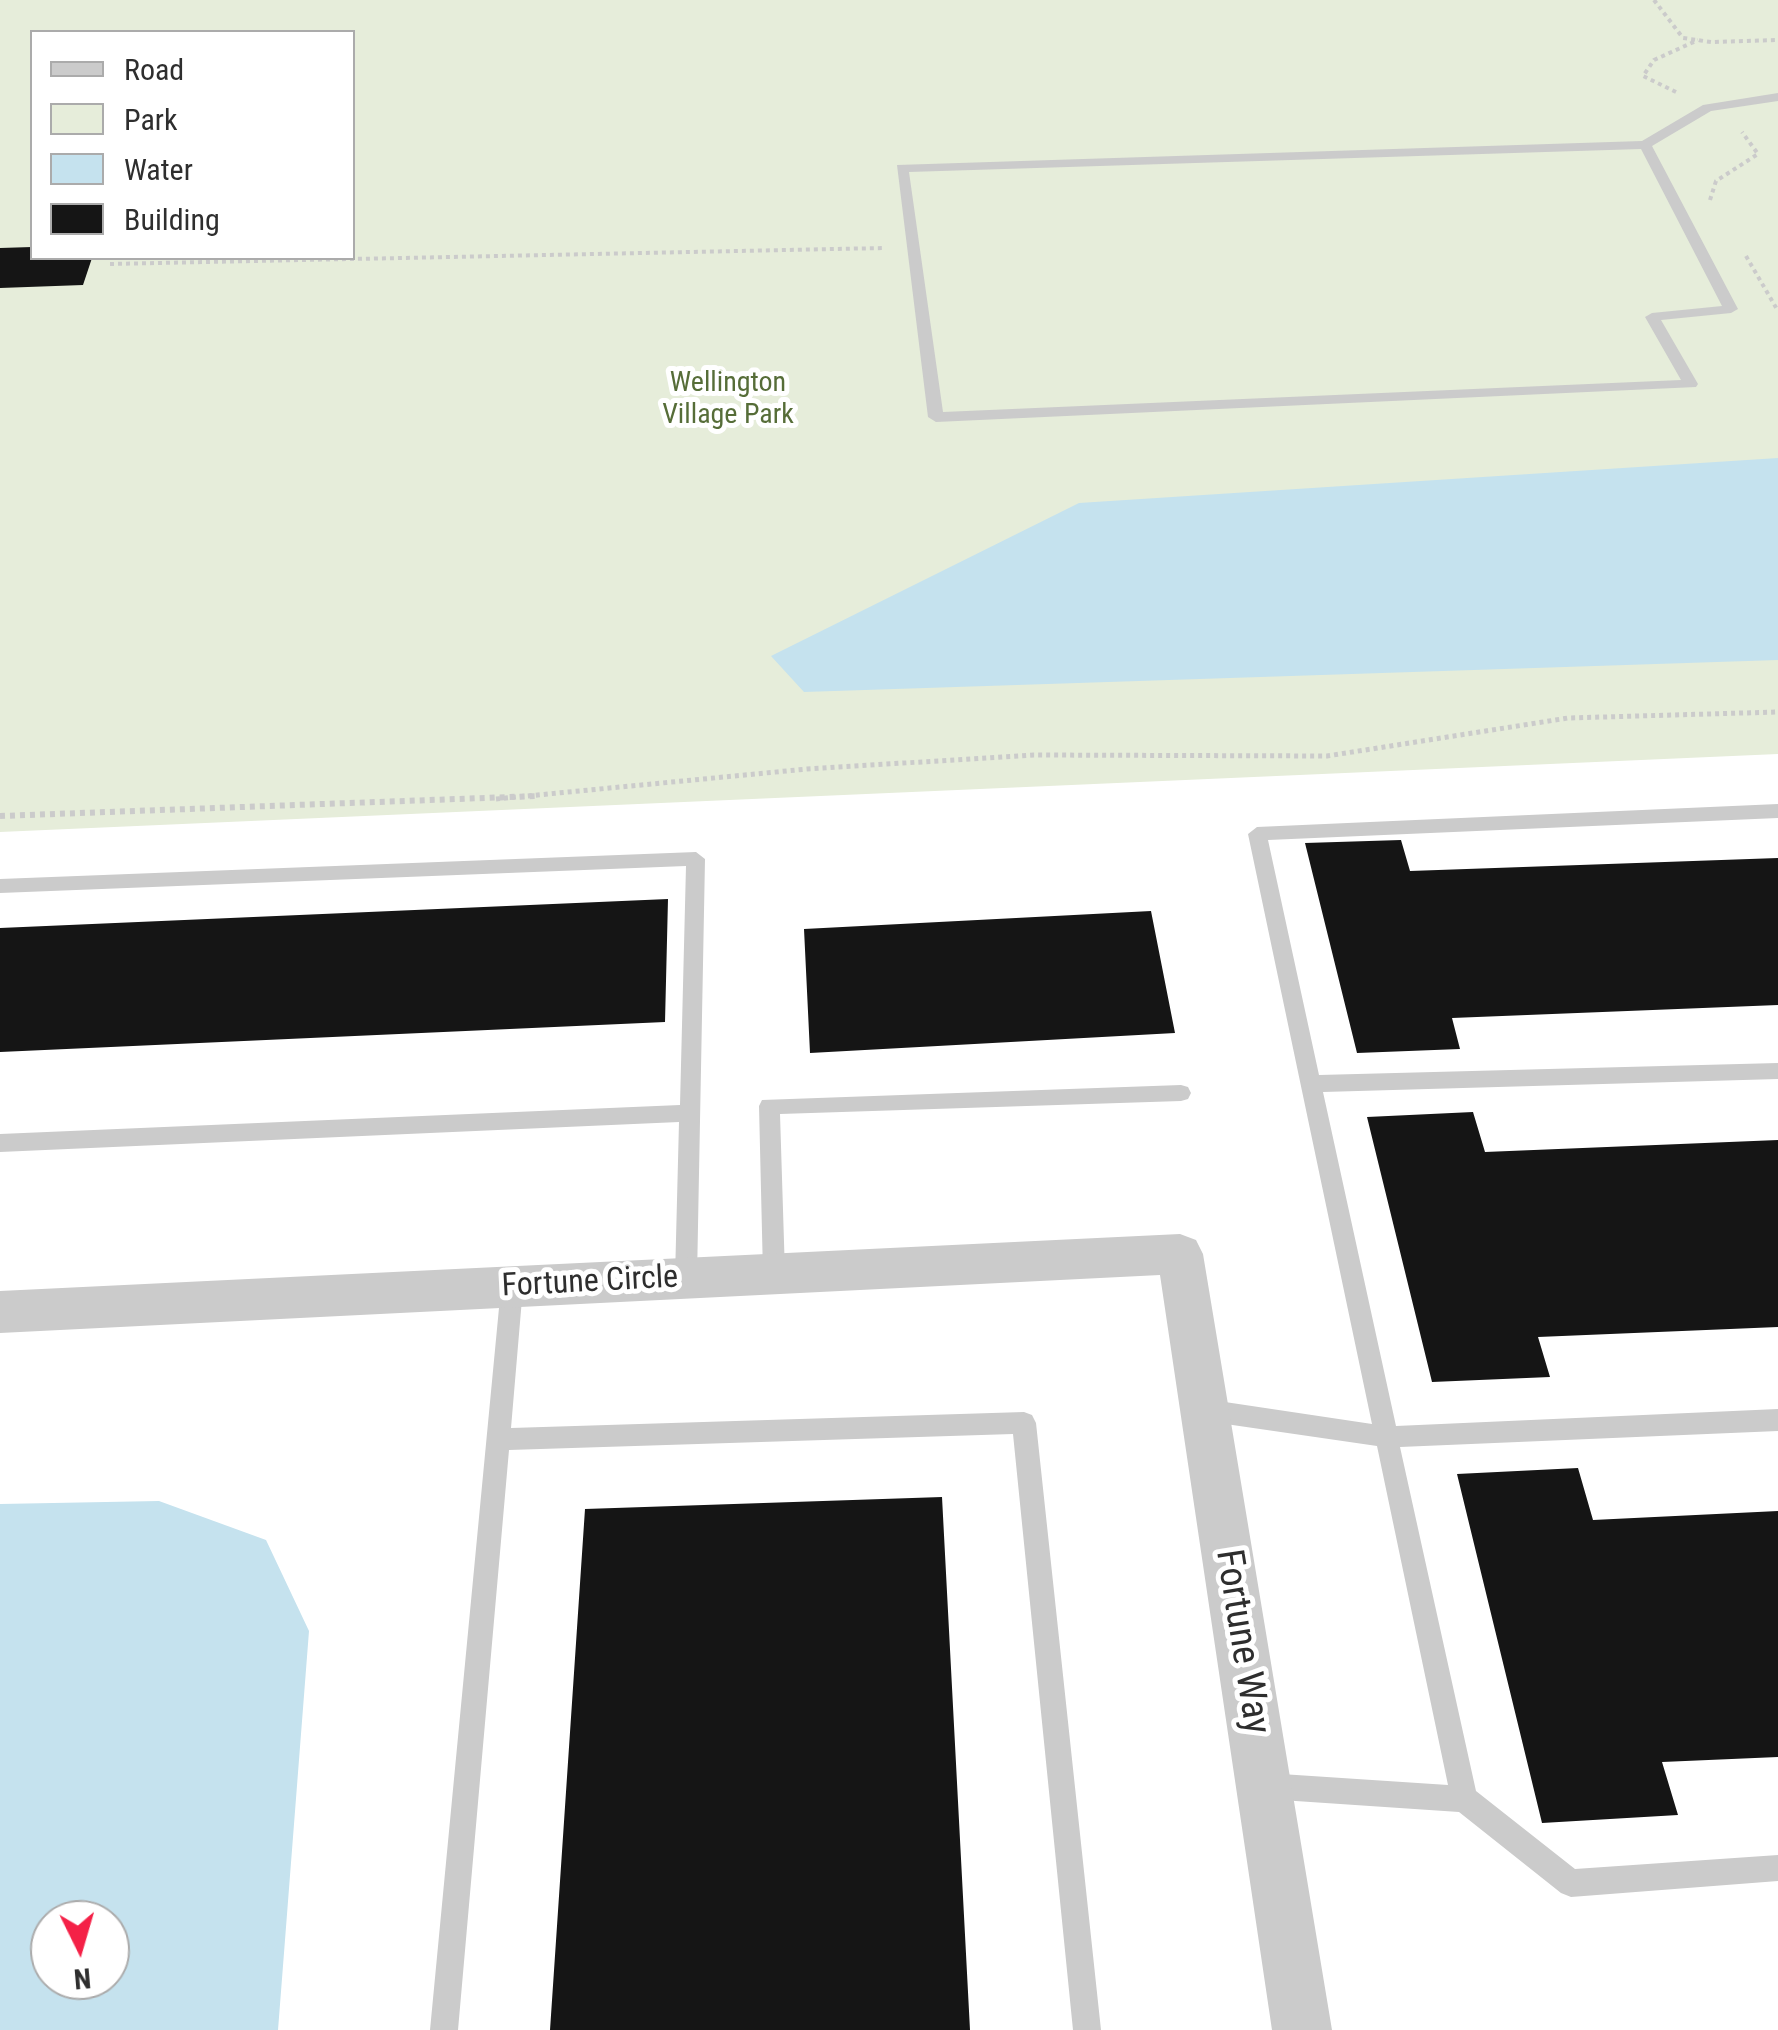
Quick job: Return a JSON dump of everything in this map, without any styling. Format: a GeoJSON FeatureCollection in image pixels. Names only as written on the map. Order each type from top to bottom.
{"type":"FeatureCollection","features":[{"type":"Feature","properties":{"kind":"street","name":"Fortune Circle"},"geometry":{"type":"LineString","coordinates":[[0,1312],[1180,1254]]}},
{"type":"Feature","properties":{"kind":"street","name":"Fortune Way"},"geometry":{"type":"LineString","coordinates":[[1180,1254],[1302,2030]]}},
{"type":"Feature","properties":{"kind":"lane"},"geometry":{"type":"LineString","coordinates":[[1645,145],[1731,309],[1652,317],[1691,384],[936,417],[902,168],[1645,145],[1706,108],[1778,97]]}},
{"type":"Feature","properties":{"kind":"lane"},"geometry":{"type":"LineString","coordinates":[[1464,1799],[1257,834],[1778,812]]}},
{"type":"Feature","properties":{"kind":"lane"},"geometry":{"type":"LineString","coordinates":[[0,886],[696,859],[686,1278]]}},
{"type":"Feature","properties":{"kind":"lane"},"geometry":{"type":"LineString","coordinates":[[1310,1084],[1778,1071]]}},
{"type":"Feature","properties":{"kind":"lane"},"geometry":{"type":"LineString","coordinates":[[774,1274],[769,1106],[1181,1092]]}},
{"type":"Feature","properties":{"kind":"lane"},"geometry":{"type":"LineString","coordinates":[[0,1143],[690,1113]]}},
{"type":"Feature","properties":{"kind":"lane"},"geometry":{"type":"LineString","coordinates":[[444,2030],[512,1287]]}},
{"type":"Feature","properties":{"kind":"lane"},"geometry":{"type":"LineString","coordinates":[[1205,1410],[1387,1437],[1778,1420]]}},
{"type":"Feature","properties":{"kind":"lane"},"geometry":{"type":"LineString","coordinates":[[498,1439],[1024,1423],[1086,2030]]}},
{"type":"Feature","properties":{"kind":"lane"},"geometry":{"type":"LineString","coordinates":[[1264,1786],[1464,1799],[1572,1883],[1778,1868]]}},
{"type":"Feature","properties":{"kind":"path"},"geometry":{"type":"LineString","coordinates":[[1654,0],[1683,38],[1778,40]]}},
{"type":"Feature","properties":{"kind":"path"},"geometry":{"type":"LineString","coordinates":[[1698,40],[1654,60],[1644,76],[1742,131],[1758,154],[1716,180],[1709,203]]}},
{"type":"Feature","properties":{"kind":"path"},"geometry":{"type":"LineString","coordinates":[[1737,242],[1778,312]]}},
{"type":"Feature","properties":{"kind":"path"},"geometry":{"type":"LineString","coordinates":[[355,259],[914,247]]}},
{"type":"Feature","properties":{"kind":"path"},"geometry":{"type":"LineString","coordinates":[[110,264],[299,260]]}},
{"type":"Feature","properties":{"kind":"path"},"geometry":{"type":"LineString","coordinates":[[0,816],[522,798],[806,769],[1034,755],[1327,756],[1568,718],[1778,712]]}},
{"type":"Feature","properties":{"kind":"green space","name":"Wellington Village Park"},"geometry":{"type":"Polygon","coordinates":[[[0,0],[1778,0],[1778,754],[0,832],[0,0]]]}},
{"type":"Feature","properties":{"kind":"water"},"geometry":{"type":"Polygon","coordinates":[[[1778,458],[1778,660],[804,692],[771,656],[1079,503],[1778,458]]]}},
{"type":"Feature","properties":{"kind":"water"},"geometry":{"type":"Polygon","coordinates":[[[159,1501],[266,1540],[309,1631],[278,2030],[0,2030],[0,1504],[159,1501]]]}},
{"type":"Feature","properties":{"kind":"building"},"geometry":{"type":"Polygon","coordinates":[[[30,247],[30,260],[91,260],[83,285],[0,288],[0,248],[30,247]]]}},
{"type":"Feature","properties":{"kind":"building"},"geometry":{"type":"Polygon","coordinates":[[[1401,840],[1410,871],[1778,858],[1778,1005],[1452,1018],[1460,1049],[1357,1053],[1305,843],[1401,840]]]}},
{"type":"Feature","properties":{"kind":"building"},"geometry":{"type":"Polygon","coordinates":[[[668,899],[665,1022],[0,1052],[0,928],[668,899]]]}},
{"type":"Feature","properties":{"kind":"building"},"geometry":{"type":"Polygon","coordinates":[[[1151,911],[1175,1033],[810,1053],[804,929],[1151,911]]]}},
{"type":"Feature","properties":{"kind":"building"},"geometry":{"type":"Polygon","coordinates":[[[1473,1112],[1485,1152],[1778,1140],[1778,1327],[1538,1337],[1550,1377],[1432,1382],[1367,1117],[1473,1112]]]}},
{"type":"Feature","properties":{"kind":"building"},"geometry":{"type":"Polygon","coordinates":[[[1578,1468],[1593,1520],[1778,1511],[1778,1757],[1662,1762],[1678,1815],[1542,1823],[1457,1474],[1578,1468]]]}},
{"type":"Feature","properties":{"kind":"building"},"geometry":{"type":"Polygon","coordinates":[[[942,1497],[970,2030],[550,2030],[585,1509],[942,1497]]]}}]}
